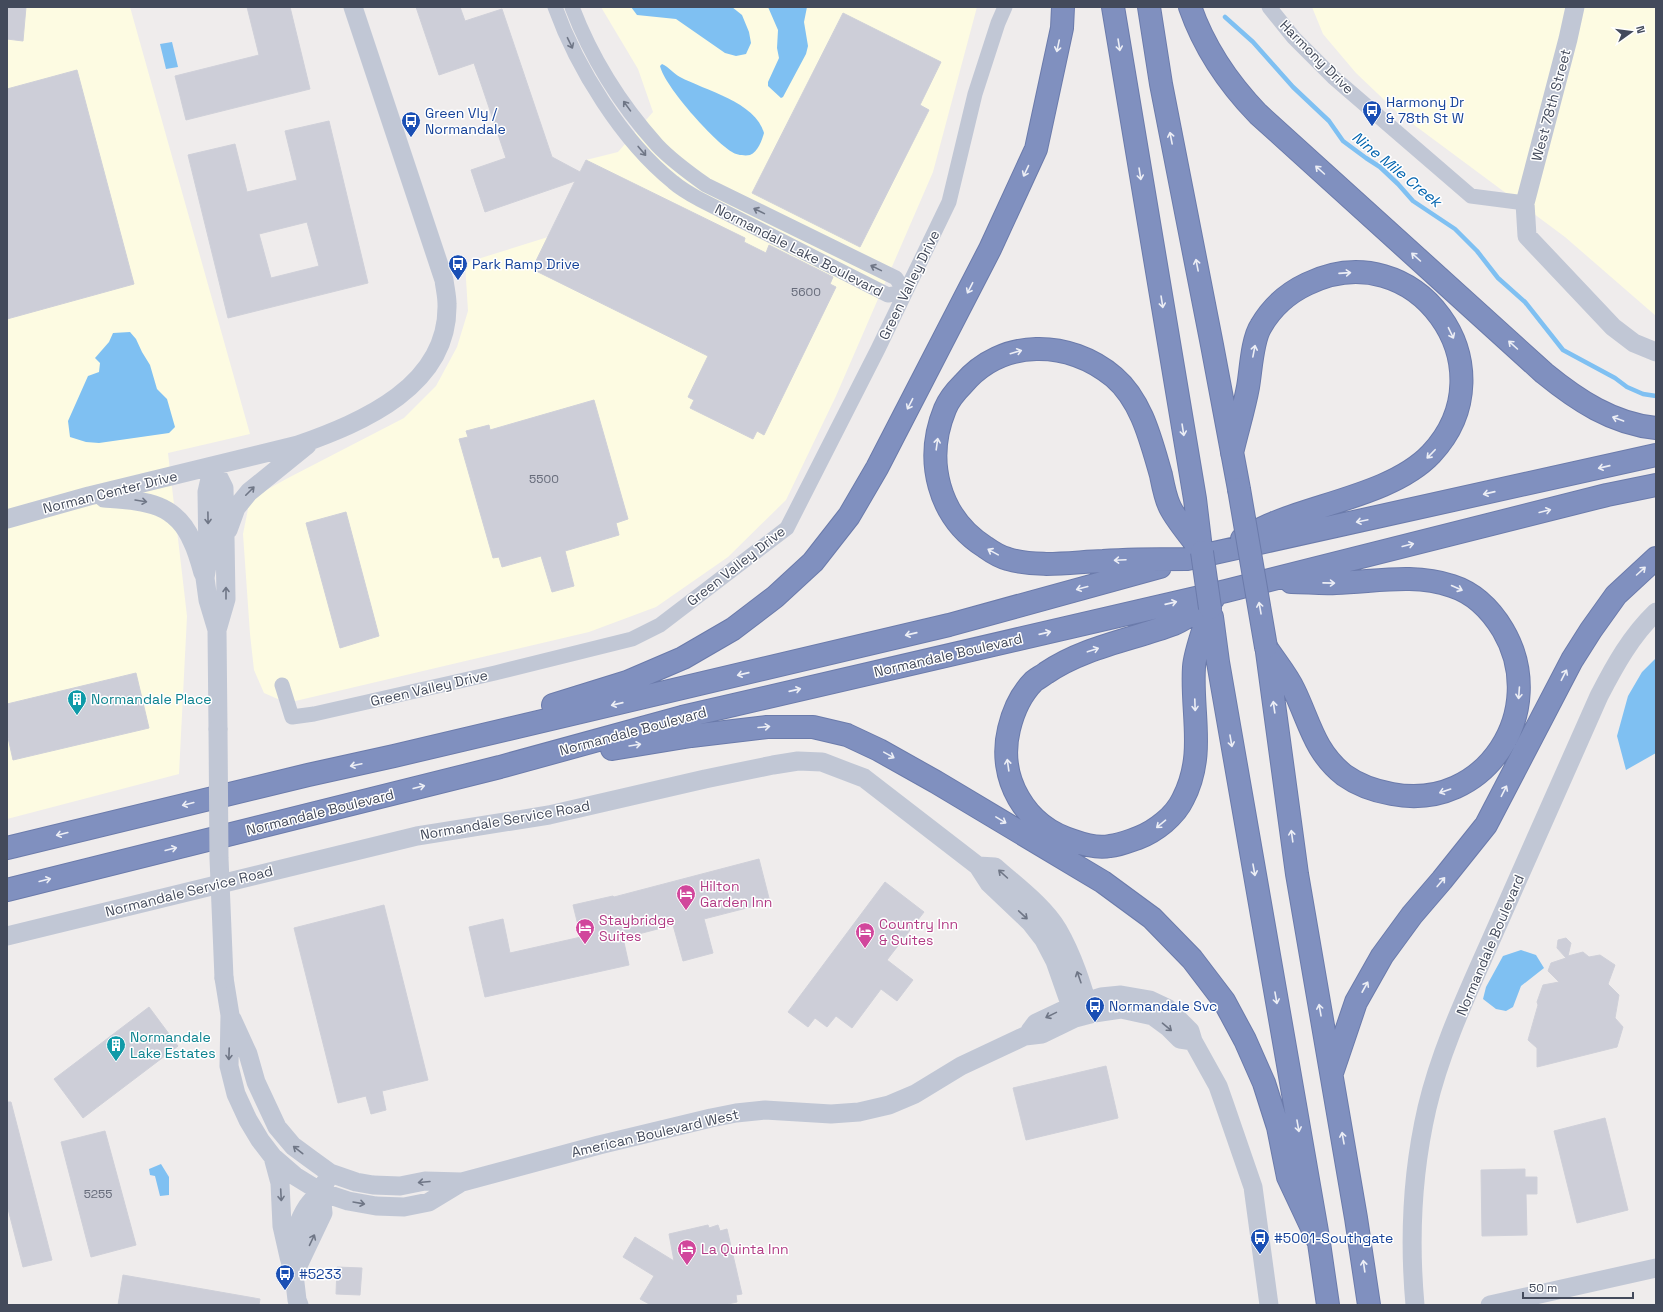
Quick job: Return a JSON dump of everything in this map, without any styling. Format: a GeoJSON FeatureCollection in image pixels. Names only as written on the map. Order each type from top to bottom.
{"type":"FeatureCollection","features":[{"type":"Feature","properties":{"kind":"highway"},"geometry":{"type":"LineString","coordinates":[[394,756],[627,682],[683,658],[733,629],[775,597],[813,562],[850,516],[877,468],[990,249],[1036,149],[1062,28],[1063,7]]}},
{"type":"Feature","properties":{"kind":"highway"},"geometry":{"type":"LineString","coordinates":[[1113,7],[1195,499],[1201,555],[1218,662],[1328,1305]]}},
{"type":"Feature","properties":{"kind":"highway"},"geometry":{"type":"LineString","coordinates":[[1149,7],[1161,84],[1239,489],[1266,647],[1297,874],[1356,1218],[1369,1305]]}},
{"type":"Feature","properties":{"kind":"highway"},"geometry":{"type":"LineString","coordinates":[[1190,7],[1209,48],[1220,67],[1245,101],[1258,114],[1567,392],[1602,413],[1639,425],[1656,428]]}},
{"type":"Feature","properties":{"kind":"highway"},"geometry":{"type":"LineString","coordinates":[[1201,555],[1274,523],[1378,488],[1410,471],[1430,455],[1446,436],[1454,417],[1459,399],[1461,383],[1460,362],[1456,344],[1448,328],[1434,308],[1420,294],[1386,276],[1344,272],[1317,279],[1296,289],[1275,306],[1260,327],[1253,349],[1247,390],[1232,453]]}},
{"type":"Feature","properties":{"kind":"highway"},"geometry":{"type":"LineString","coordinates":[[1201,555],[1169,506],[1154,450],[1131,396],[1115,378],[1098,365],[1081,356],[1061,350],[1022,350],[1001,357],[980,367],[954,394],[946,408],[937,441],[935,459],[944,500],[952,516],[962,530],[975,541],[1006,559],[1026,563],[1043,564],[1201,555],[1656,455]]}},
{"type":"Feature","properties":{"kind":"highway","name":"Normandale Boulevard"},"geometry":{"type":"LineString","coordinates":[[7,890],[500,766],[682,717],[1226,591],[1607,495],[1656,485]]}},
{"type":"Feature","properties":{"kind":"highway","name":"Normandale Boulevard"},"geometry":{"type":"LineString","coordinates":[[7,848],[300,776],[394,756],[948,625],[1201,555]]}},
{"type":"Feature","properties":{"kind":"highway"},"geometry":{"type":"LineString","coordinates":[[1331,1076],[1356,1002],[1382,956],[1412,915],[1486,825],[1572,660],[1591,630],[1616,595],[1656,558]]}},
{"type":"Feature","properties":{"kind":"highway"},"geometry":{"type":"LineString","coordinates":[[1262,581],[1334,583],[1410,578],[1439,582],[1453,586],[1470,595],[1484,605],[1498,622],[1510,642],[1516,660],[1520,684],[1518,704],[1513,724],[1506,741],[1494,758],[1480,772],[1461,785],[1444,792],[1425,796],[1405,797],[1380,792],[1345,776],[1331,763],[1316,743],[1294,689],[1266,647]]}},
{"type":"Feature","properties":{"kind":"highway"},"geometry":{"type":"LineString","coordinates":[[1210,608],[1194,666],[1196,744],[1195,764],[1190,784],[1182,801],[1170,816],[1158,827],[1143,836],[1109,846],[1086,845],[1068,840],[1050,831],[1035,820],[1014,792],[1008,771],[1006,755],[1007,737],[1012,718],[1020,700],[1034,681],[1057,666],[1079,655],[1176,623],[1226,591]]}},
{"type":"Feature","properties":{"kind":"highway"},"geometry":{"type":"LineString","coordinates":[[500,766],[691,736],[767,727],[813,727],[847,735],[873,747],[936,782],[1103,882],[1152,918],[1192,959],[1224,1001],[1248,1047],[1264,1083],[1278,1127],[1288,1177],[1318,1243]]}},
{"type":"Feature","properties":{"kind":"street"},"geometry":{"type":"LineString","coordinates":[[213,466],[298,445],[315,439],[387,406],[405,393],[415,382],[431,362],[441,342],[447,305],[444,280],[352,7]]}},
{"type":"Feature","properties":{"kind":"street","name":"Normandale Lake Boulevard"},"geometry":{"type":"LineString","coordinates":[[555,7],[562,28],[599,94],[647,158],[674,182],[698,199],[888,295],[905,292],[896,278],[706,185],[684,170],[657,145],[611,85],[577,22],[572,7]]}},
{"type":"Feature","properties":{"kind":"street","name":"Green Valley Drive"},"geometry":{"type":"LineString","coordinates":[[282,685],[292,717],[314,714],[495,673],[632,639],[660,625],[787,528],[878,349],[949,202],[975,94],[998,22],[1005,7]]}},
{"type":"Feature","properties":{"kind":"street","name":"Harmony Drive"},"geometry":{"type":"LineString","coordinates":[[1268,7],[1294,38],[1334,77],[1471,196],[1525,203]]}},
{"type":"Feature","properties":{"kind":"street","name":"West 78th Street"},"geometry":{"type":"LineString","coordinates":[[1525,203],[1575,7]]}},
{"type":"Feature","properties":{"kind":"street"},"geometry":{"type":"LineString","coordinates":[[1525,203],[1527,236],[1613,327],[1634,343],[1656,352]]}},
{"type":"Feature","properties":{"kind":"street"},"geometry":{"type":"LineString","coordinates":[[225,537],[236,508],[249,492],[315,439]]}},
{"type":"Feature","properties":{"kind":"street","name":"Norman Center Drive"},"geometry":{"type":"LineString","coordinates":[[8,516],[213,466]]}},
{"type":"Feature","properties":{"kind":"street","name":"American Boulevard West"},"geometry":{"type":"LineString","coordinates":[[213,466],[224,488],[226,599],[217,630]]}},
{"type":"Feature","properties":{"kind":"street","name":"American Boulevard West"},"geometry":{"type":"LineString","coordinates":[[213,466],[207,492],[208,559],[205,578],[208,600],[217,630],[219,858],[224,978],[230,1015],[229,1066],[236,1094],[248,1120],[260,1140],[273,1157],[295,1176],[321,1192],[348,1201],[376,1206],[404,1207],[429,1202],[462,1182],[599,1145],[736,1113],[764,1110],[831,1114],[859,1112],[889,1105],[915,1094],[961,1066],[1026,1036],[1042,1034],[1081,1010],[1121,1009],[1153,1016],[1168,1027],[1180,1039],[1193,1042],[1222,1097],[1253,1187],[1269,1305]]}},
{"type":"Feature","properties":{"kind":"street"},"geometry":{"type":"LineString","coordinates":[[89,496],[142,501],[157,504],[178,518],[192,540],[205,578]]}},
{"type":"Feature","properties":{"kind":"street","name":"Normandale Boulevard"},"geometry":{"type":"LineString","coordinates":[[1415,1305],[1411,1264],[1413,1195],[1419,1148],[1427,1108],[1444,1054],[1468,992],[1599,696],[1618,660],[1643,624],[1656,612]]}},
{"type":"Feature","properties":{"kind":"street","name":"Normandale Service Road"},"geometry":{"type":"LineString","coordinates":[[7,936],[417,836],[549,815],[712,777],[773,765],[798,761],[822,762],[864,778],[978,866],[989,884],[1030,922],[1044,940],[1081,1010]]}},
{"type":"Feature","properties":{"kind":"street","name":"American Boulevard West"},"geometry":{"type":"LineString","coordinates":[[230,1015],[248,1054],[256,1082],[276,1127],[293,1146],[330,1173],[356,1182],[373,1185],[400,1186],[425,1181],[462,1182]]}},
{"type":"Feature","properties":{"kind":"street"},"geometry":{"type":"LineString","coordinates":[[273,1157],[280,1183],[282,1226],[299,1305]]}},
{"type":"Feature","properties":{"kind":"street"},"geometry":{"type":"LineString","coordinates":[[291,1266],[322,1217],[321,1192],[330,1173]]}},
{"type":"Feature","properties":{"kind":"street"},"geometry":{"type":"LineString","coordinates":[[1490,1305],[1656,1268]]}},
{"type":"Feature","properties":{"kind":"shaded area"},"geometry":{"type":"Polygon","coordinates":[[[7,7],[130,7],[250,434],[168,453],[187,616],[179,774],[7,819],[7,7]]]}},
{"type":"Feature","properties":{"kind":"shaded area"},"geometry":{"type":"Polygon","coordinates":[[[601,7],[977,7],[933,172],[836,396],[786,500],[728,557],[656,607],[589,632],[287,703],[264,693],[254,670],[250,634],[243,534],[250,499],[404,418],[436,386],[457,347],[468,311],[465,263],[548,237],[586,160],[618,152],[653,112],[638,69],[601,7]]]}},
{"type":"Feature","properties":{"kind":"shaded area"},"geometry":{"type":"Polygon","coordinates":[[[1312,7],[1656,7],[1656,316],[1565,237],[1398,113],[1356,73],[1323,34],[1312,7]]]}},
{"type":"Feature","properties":{"kind":"water"},"geometry":{"type":"Polygon","coordinates":[[[631,7],[732,7],[742,15],[749,32],[751,43],[746,54],[736,56],[725,53],[676,19],[637,15],[631,7]]]}},
{"type":"Feature","properties":{"kind":"water"},"geometry":{"type":"Polygon","coordinates":[[[768,7],[807,7],[804,22],[808,46],[806,54],[783,97],[781,98],[768,86],[768,82],[779,58],[777,48],[778,30],[768,7]]]}},
{"type":"Feature","properties":{"kind":"water"},"geometry":{"type":"Polygon","coordinates":[[[172,42],[178,67],[166,69],[160,44],[172,42]]]}},
{"type":"Feature","properties":{"kind":"water"},"geometry":{"type":"Polygon","coordinates":[[[662,64],[680,77],[728,98],[751,113],[759,122],[764,133],[759,146],[755,151],[750,155],[736,154],[713,136],[671,87],[660,66],[662,64]]]}},
{"type":"Feature","properties":{"kind":"water"},"geometry":{"type":"Polygon","coordinates":[[[130,332],[136,339],[150,365],[157,389],[167,399],[175,427],[169,433],[99,443],[86,442],[70,437],[68,421],[88,376],[99,372],[100,363],[95,358],[109,342],[113,333],[130,332]]]}},
{"type":"Feature","properties":{"kind":"water"},"geometry":{"type":"Polygon","coordinates":[[[1656,658],[1656,753],[1626,770],[1617,736],[1628,696],[1642,672],[1656,658]]]}},
{"type":"Feature","properties":{"kind":"water"},"geometry":{"type":"Polygon","coordinates":[[[1521,950],[1536,955],[1544,968],[1521,986],[1513,1007],[1506,1011],[1496,1009],[1483,999],[1486,987],[1503,956],[1521,950]]]}},
{"type":"Feature","properties":{"kind":"water"},"geometry":{"type":"Polygon","coordinates":[[[161,1164],[169,1177],[169,1195],[160,1196],[155,1176],[150,1175],[149,1169],[161,1164]]]}},
{"type":"Feature","properties":{"kind":"building"},"geometry":{"type":"Polygon","coordinates":[[[7,7],[26,7],[23,41],[7,39],[7,7]]]}},
{"type":"Feature","properties":{"kind":"building"},"geometry":{"type":"Polygon","coordinates":[[[247,7],[290,7],[310,89],[186,120],[175,76],[259,55],[247,7]]]}},
{"type":"Feature","properties":{"kind":"building"},"geometry":{"type":"Polygon","coordinates":[[[416,7],[460,7],[465,21],[502,9],[552,157],[580,172],[586,160],[745,238],[744,242],[766,253],[769,245],[833,277],[830,284],[836,287],[764,435],[757,431],[753,439],[690,408],[694,400],[688,397],[708,356],[532,269],[575,181],[485,212],[471,170],[506,158],[474,63],[439,75],[416,7]]]}},
{"type":"Feature","properties":{"kind":"building"},"geometry":{"type":"Polygon","coordinates":[[[843,13],[941,62],[920,105],[929,110],[860,247],[752,193],[843,13]]]}},
{"type":"Feature","properties":{"kind":"building"},"geometry":{"type":"Polygon","coordinates":[[[77,70],[134,284],[7,319],[7,89],[77,70]]]}},
{"type":"Feature","properties":{"kind":"building"},"geometry":{"type":"Polygon","coordinates":[[[329,121],[368,283],[228,318],[188,155],[235,144],[247,192],[297,180],[285,131],[329,121]],[[307,222],[259,234],[271,278],[319,266],[307,222]]]}},
{"type":"Feature","properties":{"kind":"building"},"geometry":{"type":"Polygon","coordinates":[[[594,400],[628,519],[616,523],[619,535],[565,551],[574,586],[552,592],[541,556],[502,567],[499,557],[493,558],[459,439],[468,437],[466,431],[489,425],[490,430],[594,400]]]}},
{"type":"Feature","properties":{"kind":"building"},"geometry":{"type":"Polygon","coordinates":[[[346,512],[379,636],[340,648],[306,523],[346,512]]]}},
{"type":"Feature","properties":{"kind":"building","name":"Normandale Place"},"geometry":{"type":"Polygon","coordinates":[[[136,673],[149,728],[13,760],[7,733],[7,704],[136,673]]]}},
{"type":"Feature","properties":{"kind":"building"},"geometry":{"type":"Polygon","coordinates":[[[759,859],[770,902],[704,919],[713,953],[683,961],[673,925],[623,938],[629,965],[485,997],[469,927],[503,919],[510,953],[581,937],[573,905],[614,897],[759,859]]]}},
{"type":"Feature","properties":{"kind":"building","name":"Country Inn & Suites"},"geometry":{"type":"Polygon","coordinates":[[[885,882],[924,912],[887,960],[913,980],[897,1001],[881,989],[852,1028],[836,1016],[827,1027],[815,1018],[808,1027],[788,1012],[885,882]]]}},
{"type":"Feature","properties":{"kind":"building"},"geometry":{"type":"Polygon","coordinates":[[[384,905],[428,1080],[382,1091],[386,1110],[371,1114],[366,1096],[338,1103],[294,928],[384,905]]]}},
{"type":"Feature","properties":{"kind":"building"},"geometry":{"type":"Polygon","coordinates":[[[1566,938],[1571,943],[1568,956],[1583,952],[1589,957],[1600,955],[1615,965],[1608,984],[1619,995],[1615,1018],[1623,1027],[1617,1047],[1537,1067],[1537,1048],[1528,1040],[1538,1005],[1537,1002],[1543,985],[1559,982],[1548,971],[1551,963],[1566,958],[1557,948],[1558,940],[1566,938]]]}},
{"type":"Feature","properties":{"kind":"building","name":"Normandale Lake Estates"},"geometry":{"type":"Polygon","coordinates":[[[149,1007],[178,1046],[83,1118],[54,1079],[149,1007]]]}},
{"type":"Feature","properties":{"kind":"building"},"geometry":{"type":"Polygon","coordinates":[[[1106,1066],[1118,1118],[1026,1140],[1013,1088],[1106,1066]]]}},
{"type":"Feature","properties":{"kind":"building"},"geometry":{"type":"Polygon","coordinates":[[[7,1102],[11,1102],[52,1260],[23,1267],[7,1205],[7,1102]]]}},
{"type":"Feature","properties":{"kind":"building"},"geometry":{"type":"Polygon","coordinates":[[[1605,1118],[1628,1210],[1577,1223],[1554,1131],[1605,1118]]]}},
{"type":"Feature","properties":{"kind":"building"},"geometry":{"type":"Polygon","coordinates":[[[105,1131],[136,1245],[91,1257],[61,1142],[105,1131]]]}},
{"type":"Feature","properties":{"kind":"building"},"geometry":{"type":"Polygon","coordinates":[[[1525,1169],[1525,1177],[1537,1177],[1537,1194],[1526,1194],[1527,1235],[1482,1236],[1481,1170],[1525,1169]]]}},
{"type":"Feature","properties":{"kind":"building","name":"La Quinta Inn"},"geometry":{"type":"Polygon","coordinates":[[[708,1225],[709,1228],[718,1225],[720,1231],[727,1229],[742,1294],[736,1295],[737,1302],[723,1305],[651,1305],[640,1299],[654,1276],[623,1257],[635,1237],[674,1261],[669,1234],[708,1225]]]}},
{"type":"Feature","properties":{"kind":"building"},"geometry":{"type":"Polygon","coordinates":[[[337,1267],[362,1268],[360,1295],[336,1294],[337,1267]]]}},
{"type":"Feature","properties":{"kind":"building"},"geometry":{"type":"Polygon","coordinates":[[[123,1275],[260,1299],[259,1305],[118,1305],[123,1275]]]}},
{"type":"Feature","properties":{"kind":"waterway","name":"Nine Mile Creek"},"geometry":{"type":"LineString","coordinates":[[1225,17],[1253,42],[1293,87],[1329,121],[1343,141],[1380,167],[1413,201],[1455,229],[1477,251],[1498,278],[1525,302],[1563,350],[1615,378],[1627,387],[1643,394],[1656,396]]}},
{"type":"Feature","properties":{"kind":"place","name":"Harmony Dr & 78th St W"},"geometry":{"type":"Point","coordinates":[1372,127]}},
{"type":"Feature","properties":{"kind":"place","name":"Green Vly / Normandale"},"geometry":{"type":"Point","coordinates":[411,138]}},
{"type":"Feature","properties":{"kind":"place","name":"Park Ramp Drive"},"geometry":{"type":"Point","coordinates":[458,281]}},
{"type":"Feature","properties":{"kind":"place","name":"Normandale Place"},"geometry":{"type":"Point","coordinates":[77,716]}},
{"type":"Feature","properties":{"kind":"place","name":"Hilton Garden Inn"},"geometry":{"type":"Point","coordinates":[686,911]}},
{"type":"Feature","properties":{"kind":"place","name":"Staybridge Suites"},"geometry":{"type":"Point","coordinates":[585,945]}},
{"type":"Feature","properties":{"kind":"place","name":"Country Inn & Suites"},"geometry":{"type":"Point","coordinates":[865,949]}},
{"type":"Feature","properties":{"kind":"place","name":"Normandale Svc"},"geometry":{"type":"Point","coordinates":[1095,1023]}},
{"type":"Feature","properties":{"kind":"place","name":"Normandale Lake Estates"},"geometry":{"type":"Point","coordinates":[116,1062]}},
{"type":"Feature","properties":{"kind":"place","name":"#5001-Southgate"},"geometry":{"type":"Point","coordinates":[1260,1255]}},
{"type":"Feature","properties":{"kind":"place","name":"La Quinta Inn"},"geometry":{"type":"Point","coordinates":[687,1266]}},
{"type":"Feature","properties":{"kind":"place","name":"#5233"},"geometry":{"type":"Point","coordinates":[285,1291]}}]}
